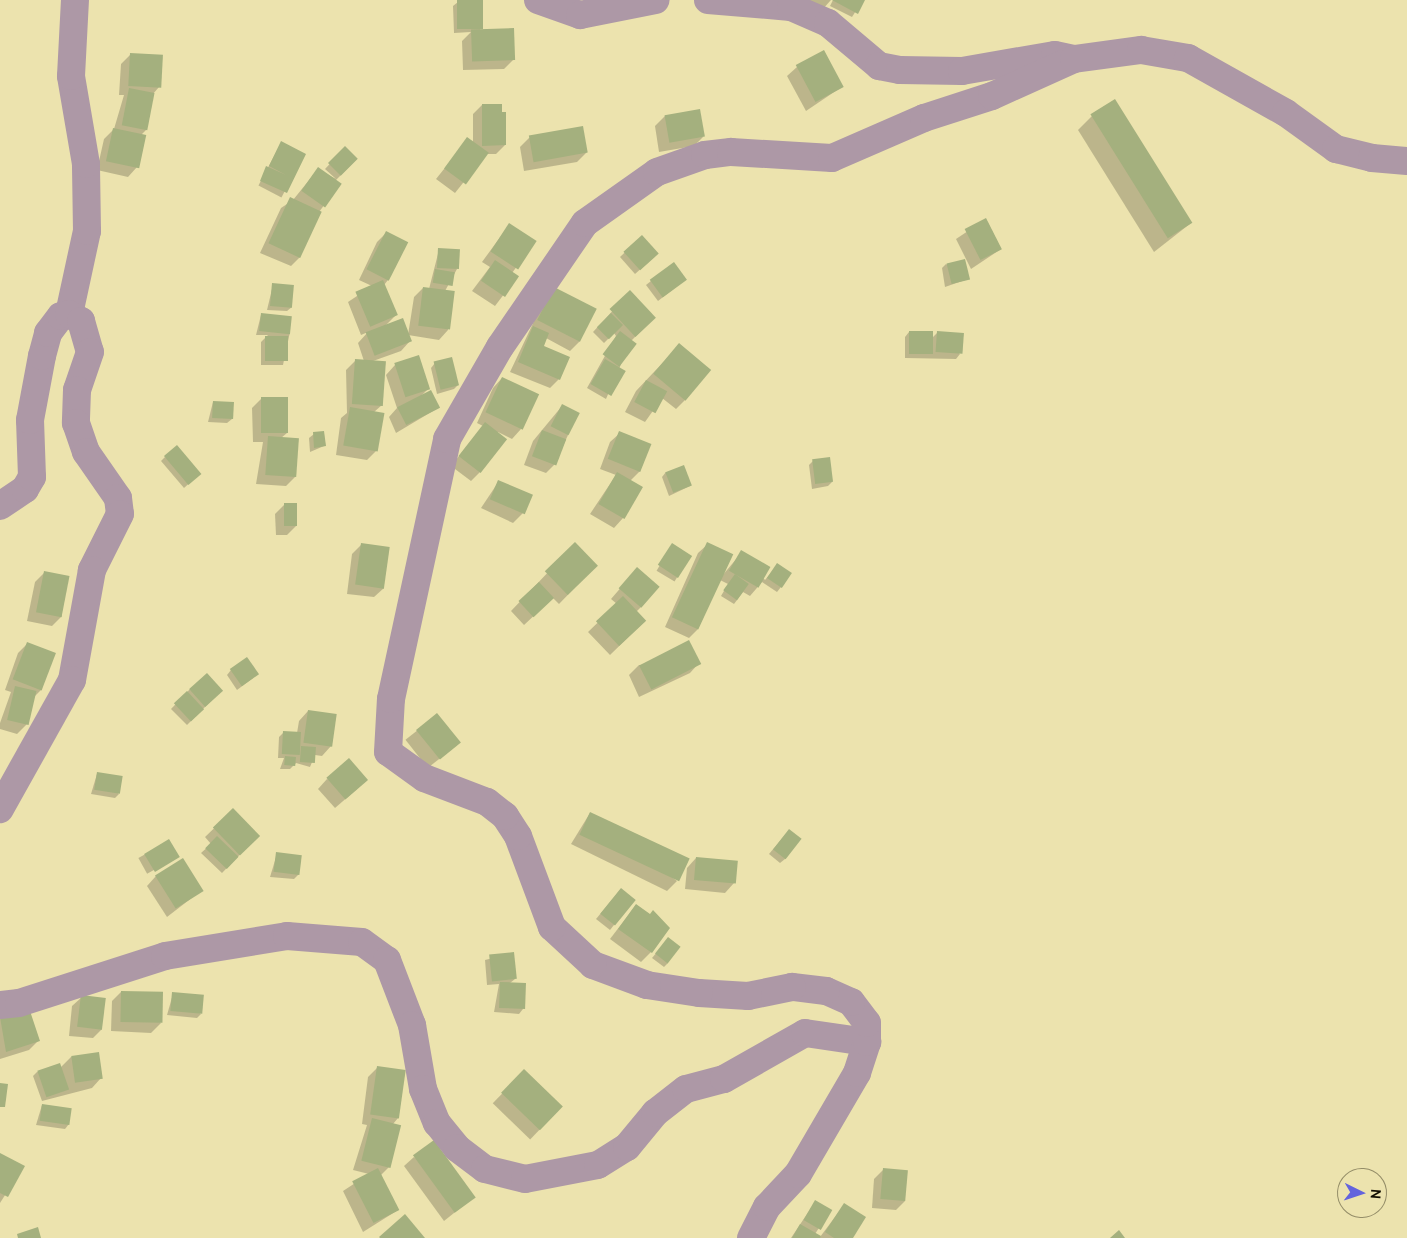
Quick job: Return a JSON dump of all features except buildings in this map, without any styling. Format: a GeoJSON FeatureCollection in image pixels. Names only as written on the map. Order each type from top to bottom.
{"type":"FeatureCollection","features":[{"type":"Feature","properties":{"kind":"street"},"geometry":{"type":"LineString","coordinates":[[69,314],[87,231],[86,164],[72,76],[76,0]]}},
{"type":"Feature","properties":{"kind":"street"},"geometry":{"type":"LineString","coordinates":[[538,0],[580,15],[656,0]]}},
{"type":"Feature","properties":{"kind":"street"},"geometry":{"type":"LineString","coordinates":[[708,0],[791,7],[828,23],[880,66],[900,70],[962,71],[1055,55],[1074,58],[1142,50],[1188,58],[1286,113],[1336,149],[1372,158],[1407,161]]}},
{"type":"Feature","properties":{"kind":"street"},"geometry":{"type":"LineString","coordinates":[[750,1238],[767,1207],[798,1174],[857,1073],[867,1042],[867,1023],[851,1002],[826,991],[792,987],[748,996],[699,993],[647,986],[593,965],[552,927],[518,836],[504,816],[487,802],[424,778],[388,752],[391,699],[447,439],[534,291],[585,224],[657,172],[705,155],[731,152],[832,158],[924,118],[992,96],[1074,58]]}},
{"type":"Feature","properties":{"kind":"street"},"geometry":{"type":"LineString","coordinates":[[0,506],[25,489],[32,477],[30,420],[40,364],[48,332],[61,316],[69,314],[81,321],[90,352],[77,390],[76,423],[86,452],[118,498],[120,514],[92,570],[72,680],[0,809]]}},
{"type":"Feature","properties":{"kind":"street"},"geometry":{"type":"LineString","coordinates":[[0,1005],[19,1003],[165,956],[287,936],[362,942],[387,960],[412,1025],[423,1089],[437,1123],[457,1148],[485,1169],[526,1179],[598,1165],[627,1147],[654,1113],[686,1089],[724,1078],[805,1033],[867,1042]]}}]}
